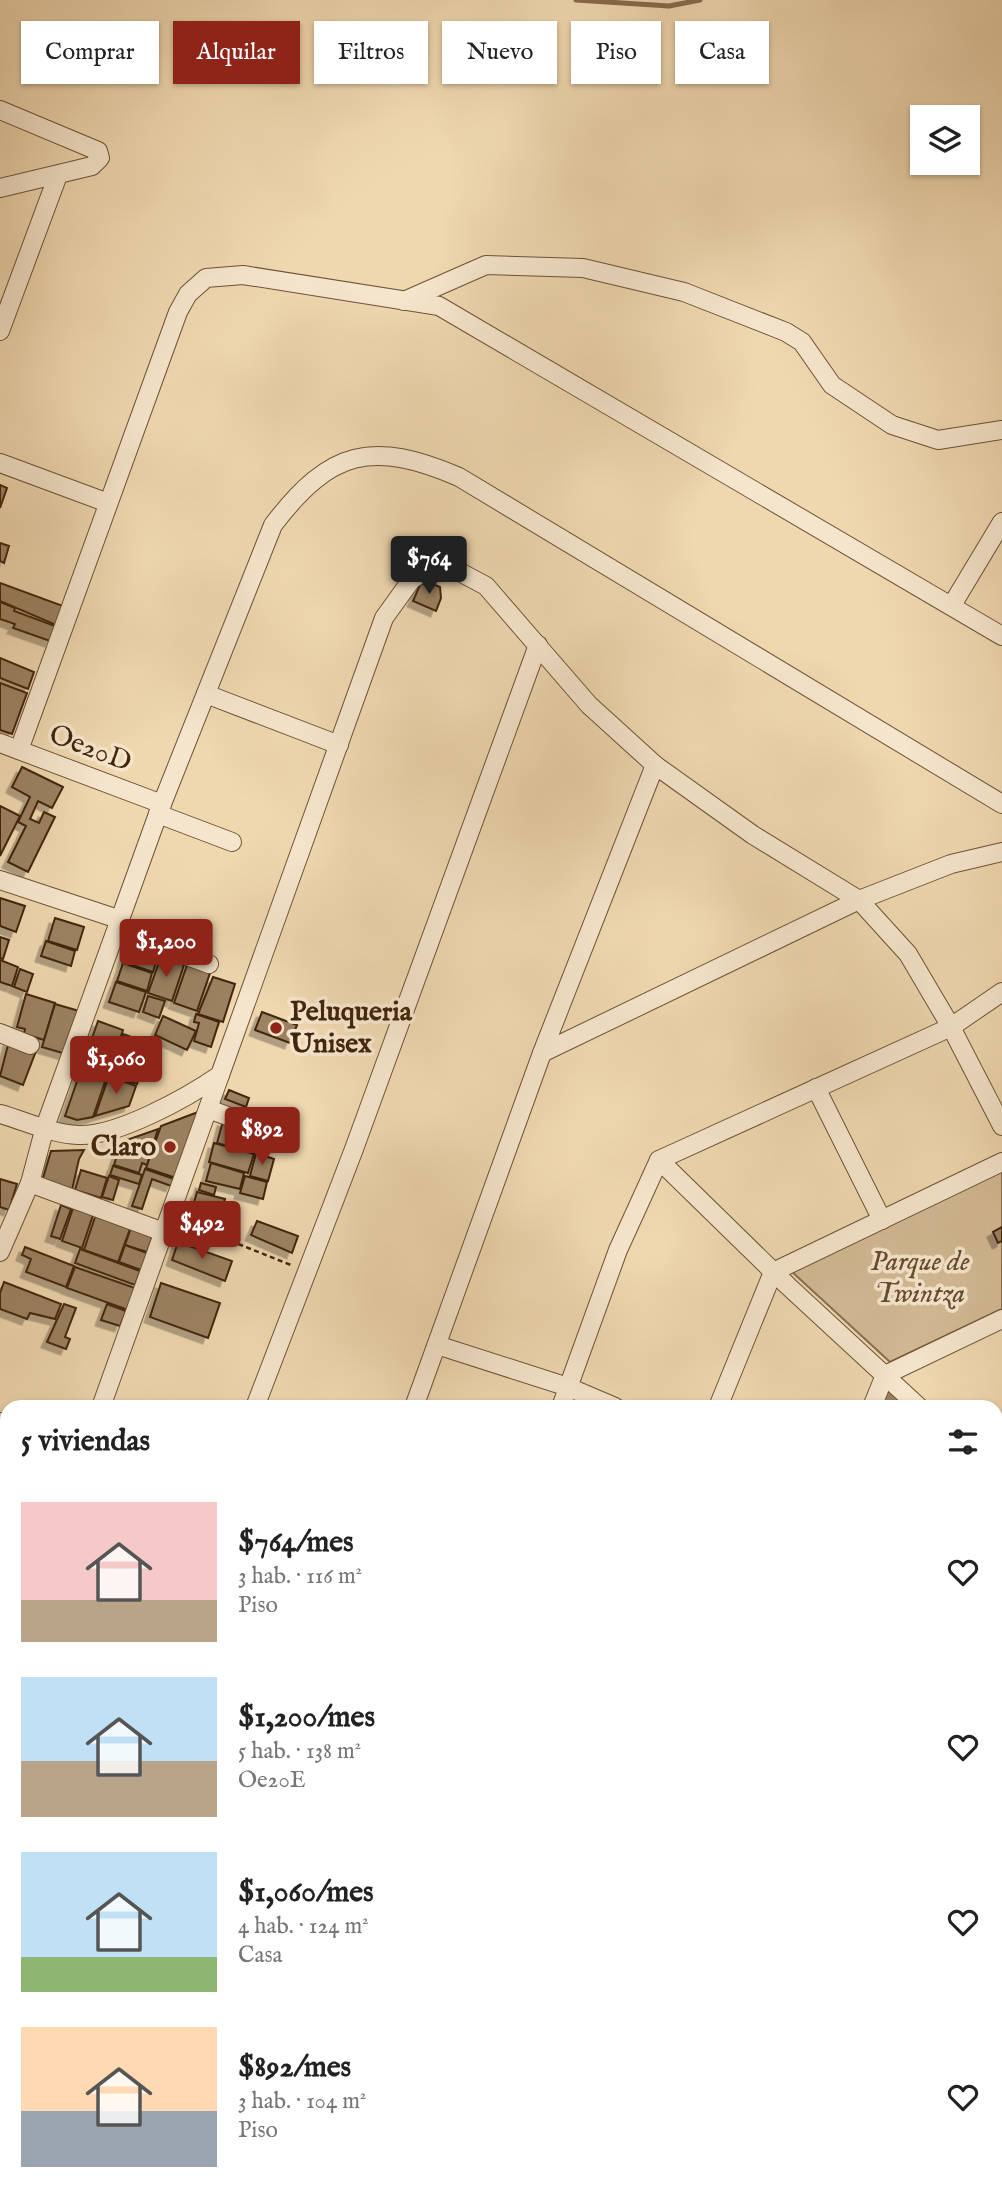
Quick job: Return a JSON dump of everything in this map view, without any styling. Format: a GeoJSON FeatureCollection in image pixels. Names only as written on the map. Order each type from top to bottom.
{"type":"FeatureCollection","features":[{"type":"Feature","properties":{"kind":"street"},"geometry":{"type":"LineString","coordinates":[[0,110],[98,151],[100,158],[92,166],[0,188]]}},
{"type":"Feature","properties":{"kind":"street"},"geometry":{"type":"LineString","coordinates":[[0,331],[58,175]]}},
{"type":"Feature","properties":{"kind":"street"},"geometry":{"type":"LineString","coordinates":[[404,301],[486,265],[583,268],[618,275],[684,292],[786,332],[802,342],[832,385],[892,425],[938,440],[1002,430]]}},
{"type":"Feature","properties":{"kind":"street"},"geometry":{"type":"LineString","coordinates":[[19,750],[178,312],[188,295],[206,278],[243,275],[439,306],[1002,636]]}},
{"type":"Feature","properties":{"kind":"street"},"geometry":{"type":"LineString","coordinates":[[0,1252],[30,1184],[45,1127],[160,809],[273,525],[296,494],[336,464],[391,454],[426,463],[459,477],[1002,804]]}},
{"type":"Feature","properties":{"kind":"street"},"geometry":{"type":"LineString","coordinates":[[0,463],[108,503]]}},
{"type":"Feature","properties":{"kind":"street"},"geometry":{"type":"LineString","coordinates":[[951,605],[1002,522]]}},
{"type":"Feature","properties":{"kind":"street"},"geometry":{"type":"LineString","coordinates":[[104,1400],[169,1225],[384,618],[412,579],[425,572],[456,570],[486,586],[589,705],[655,765],[753,835],[859,900],[908,954],[951,1027],[1002,1126]]}},
{"type":"Feature","properties":{"kind":"street"},"geometry":{"type":"LineString","coordinates":[[258,1400],[538,645]]}},
{"type":"Feature","properties":{"kind":"street"},"geometry":{"type":"LineString","coordinates":[[206,694],[339,745]]}},
{"type":"Feature","properties":{"kind":"street","name":"Oe20D"},"geometry":{"type":"LineString","coordinates":[[0,743],[232,842]]}},
{"type":"Feature","properties":{"kind":"street"},"geometry":{"type":"LineString","coordinates":[[417,1400],[542,1053],[655,765]]}},
{"type":"Feature","properties":{"kind":"street"},"geometry":{"type":"LineString","coordinates":[[542,1053],[859,900],[951,864],[1002,852]]}},
{"type":"Feature","properties":{"kind":"street"},"geometry":{"type":"LineString","coordinates":[[0,880],[119,925],[209,964]]}},
{"type":"Feature","properties":{"kind":"street"},"geometry":{"type":"LineString","coordinates":[[563,1400],[618,1250],[659,1160],[951,1027],[1002,992]]}},
{"type":"Feature","properties":{"kind":"street"},"geometry":{"type":"LineString","coordinates":[[0,1033],[30,1045]]}},
{"type":"Feature","properties":{"kind":"street"},"geometry":{"type":"LineString","coordinates":[[0,1114],[75,1135],[99,1133],[164,1107],[220,1075]]}},
{"type":"Feature","properties":{"kind":"street"},"geometry":{"type":"LineString","coordinates":[[816,1088],[882,1220]]}},
{"type":"Feature","properties":{"kind":"street"},"geometry":{"type":"LineString","coordinates":[[208,1109],[283,1136]]}},
{"type":"Feature","properties":{"kind":"street"},"geometry":{"type":"LineString","coordinates":[[659,1160],[773,1272],[912,1400]]}},
{"type":"Feature","properties":{"kind":"street"},"geometry":{"type":"LineString","coordinates":[[721,1400],[773,1272],[1002,1162]]}},
{"type":"Feature","properties":{"kind":"street"},"geometry":{"type":"LineString","coordinates":[[30,1184],[169,1225]]}},
{"type":"Feature","properties":{"kind":"street"},"geometry":{"type":"LineString","coordinates":[[875,1400],[885,1375],[1002,1319]]}},
{"type":"Feature","properties":{"kind":"street"},"geometry":{"type":"LineString","coordinates":[[437,1345],[568,1387],[599,1400]]}},
{"type":"Feature","properties":{"kind":"path"},"geometry":{"type":"LineString","coordinates":[[169,1225],[307,1271]]}},
{"type":"Feature","properties":{"kind":"green space","name":"Parque de Twintza"},"geometry":{"type":"Polygon","coordinates":[[[1002,1169],[1002,1309],[890,1362],[790,1270],[1002,1169]]]}},
{"type":"Feature","properties":{"kind":"building"},"geometry":{"type":"Polygon","coordinates":[[[0,485],[7,488],[0,508],[0,485]]]}},
{"type":"Feature","properties":{"kind":"building"},"geometry":{"type":"Polygon","coordinates":[[[0,543],[9,546],[4,563],[0,561],[0,543]]]}},
{"type":"Feature","properties":{"kind":"building"},"geometry":{"type":"Polygon","coordinates":[[[428,582],[440,587],[441,598],[436,611],[413,601],[420,585],[428,582]]]}},
{"type":"Feature","properties":{"kind":"building"},"geometry":{"type":"Polygon","coordinates":[[[0,583],[63,606],[56,625],[0,601],[0,583]]]}},
{"type":"Feature","properties":{"kind":"building"},"geometry":{"type":"Polygon","coordinates":[[[0,602],[15,608],[14,611],[55,626],[50,641],[13,628],[15,624],[0,619],[0,602]]]}},
{"type":"Feature","properties":{"kind":"building"},"geometry":{"type":"Polygon","coordinates":[[[0,658],[34,672],[28,689],[0,678],[0,658]]]}},
{"type":"Feature","properties":{"kind":"building"},"geometry":{"type":"Polygon","coordinates":[[[0,683],[27,693],[12,734],[0,730],[0,683]]]}},
{"type":"Feature","properties":{"kind":"building"},"geometry":{"type":"Polygon","coordinates":[[[22,767],[63,787],[52,808],[38,801],[30,819],[39,823],[44,812],[55,817],[28,872],[8,862],[26,826],[18,822],[30,797],[12,787],[22,767]]]}},
{"type":"Feature","properties":{"kind":"building"},"geometry":{"type":"Polygon","coordinates":[[[0,806],[20,816],[0,856],[0,806]]]}},
{"type":"Feature","properties":{"kind":"building"},"geometry":{"type":"Polygon","coordinates":[[[0,898],[25,906],[16,932],[0,926],[0,898]]]}},
{"type":"Feature","properties":{"kind":"building"},"geometry":{"type":"Polygon","coordinates":[[[55,918],[84,927],[77,950],[48,941],[55,918]]]}},
{"type":"Feature","properties":{"kind":"building"},"geometry":{"type":"Polygon","coordinates":[[[0,937],[9,940],[3,959],[0,958],[0,937]]]}},
{"type":"Feature","properties":{"kind":"building"},"geometry":{"type":"Polygon","coordinates":[[[46,941],[75,951],[71,966],[41,956],[46,941]]]}},
{"type":"Feature","properties":{"kind":"building"},"geometry":{"type":"Polygon","coordinates":[[[130,942],[159,952],[153,972],[123,962],[130,942]]]}},
{"type":"Feature","properties":{"kind":"building"},"geometry":{"type":"Polygon","coordinates":[[[161,957],[184,965],[172,1001],[148,993],[161,957]]]}},
{"type":"Feature","properties":{"kind":"building"},"geometry":{"type":"Polygon","coordinates":[[[0,960],[18,967],[12,986],[0,982],[0,960]]]}},
{"type":"Feature","properties":{"kind":"building"},"geometry":{"type":"Polygon","coordinates":[[[123,963],[152,973],[147,991],[117,981],[123,963]]]}},
{"type":"Feature","properties":{"kind":"building"},"geometry":{"type":"Polygon","coordinates":[[[187,965],[210,973],[197,1011],[174,1003],[187,965]]]}},
{"type":"Feature","properties":{"kind":"building"},"geometry":{"type":"Polygon","coordinates":[[[20,969],[33,974],[27,992],[14,987],[20,969]]]}},
{"type":"Feature","properties":{"kind":"building"},"geometry":{"type":"Polygon","coordinates":[[[213,977],[235,984],[223,1022],[198,1014],[213,977]]]}},
{"type":"Feature","properties":{"kind":"building"},"geometry":{"type":"Polygon","coordinates":[[[116,982],[146,992],[139,1012],[109,1002],[116,982]]]}},
{"type":"Feature","properties":{"kind":"building"},"geometry":{"type":"Polygon","coordinates":[[[26,994],[55,1003],[44,1040],[24,1034],[25,1029],[17,1027],[26,994]]]}},
{"type":"Feature","properties":{"kind":"building"},"geometry":{"type":"Polygon","coordinates":[[[148,996],[165,1001],[159,1018],[143,1012],[148,996]]]}},
{"type":"Feature","properties":{"kind":"building"},"geometry":{"type":"Polygon","coordinates":[[[55,1004],[79,1011],[66,1054],[42,1047],[55,1004]]]}},
{"type":"Feature","properties":{"kind":"building","name":"Peluqueria Unisex"},"geometry":{"type":"Polygon","coordinates":[[[262,1012],[297,1025],[290,1043],[255,1030],[262,1012]]]}},
{"type":"Feature","properties":{"kind":"building"},"geometry":{"type":"Polygon","coordinates":[[[196,1014],[219,1022],[211,1047],[194,1041],[199,1023],[194,1022],[196,1014]]]}},
{"type":"Feature","properties":{"kind":"building"},"geometry":{"type":"Polygon","coordinates":[[[163,1016],[196,1031],[187,1050],[155,1035],[163,1016]]]}},
{"type":"Feature","properties":{"kind":"building"},"geometry":{"type":"Polygon","coordinates":[[[98,1021],[123,1030],[108,1075],[82,1067],[98,1021]]]}},
{"type":"Feature","properties":{"kind":"building"},"geometry":{"type":"Polygon","coordinates":[[[123,1034],[151,1044],[137,1084],[109,1075],[123,1034]]]}},
{"type":"Feature","properties":{"kind":"building"},"geometry":{"type":"Polygon","coordinates":[[[9,1041],[36,1051],[23,1085],[0,1076],[9,1041]]]}},
{"type":"Feature","properties":{"kind":"building"},"geometry":{"type":"Polygon","coordinates":[[[82,1067],[107,1076],[93,1117],[77,1120],[65,1116],[82,1067]]]}},
{"type":"Feature","properties":{"kind":"building"},"geometry":{"type":"Polygon","coordinates":[[[109,1076],[136,1086],[129,1106],[95,1116],[109,1076]]]}},
{"type":"Feature","properties":{"kind":"building"},"geometry":{"type":"Polygon","coordinates":[[[229,1090],[249,1098],[246,1107],[225,1099],[229,1090]]]}},
{"type":"Feature","properties":{"kind":"building","name":"Claro"},"geometry":{"type":"Polygon","coordinates":[[[198,1112],[176,1178],[146,1168],[161,1126],[198,1112]]]}},
{"type":"Feature","properties":{"kind":"building"},"geometry":{"type":"Polygon","coordinates":[[[223,1121],[261,1132],[255,1154],[217,1143],[223,1121]]]}},
{"type":"Feature","properties":{"kind":"building"},"geometry":{"type":"Polygon","coordinates":[[[158,1129],[147,1165],[142,1163],[139,1173],[114,1165],[121,1142],[158,1129]]]}},
{"type":"Feature","properties":{"kind":"building"},"geometry":{"type":"Polygon","coordinates":[[[214,1143],[254,1154],[248,1173],[209,1162],[214,1143]]]}},
{"type":"Feature","properties":{"kind":"building"},"geometry":{"type":"Polygon","coordinates":[[[84,1150],[79,1159],[71,1194],[41,1185],[51,1151],[84,1150]]]}},
{"type":"Feature","properties":{"kind":"building"},"geometry":{"type":"Polygon","coordinates":[[[256,1153],[274,1159],[268,1181],[250,1176],[256,1153]]]}},
{"type":"Feature","properties":{"kind":"building"},"geometry":{"type":"Polygon","coordinates":[[[211,1163],[244,1173],[240,1189],[206,1181],[211,1163]]]}},
{"type":"Feature","properties":{"kind":"building"},"geometry":{"type":"Polygon","coordinates":[[[113,1166],[142,1175],[139,1184],[110,1175],[113,1166]]]}},
{"type":"Feature","properties":{"kind":"building"},"geometry":{"type":"Polygon","coordinates":[[[145,1169],[174,1179],[171,1186],[152,1179],[142,1209],[132,1206],[145,1169]]]}},
{"type":"Feature","properties":{"kind":"building"},"geometry":{"type":"Polygon","coordinates":[[[81,1170],[107,1178],[101,1198],[75,1190],[81,1170]]]}},
{"type":"Feature","properties":{"kind":"building"},"geometry":{"type":"Polygon","coordinates":[[[109,1176],[119,1180],[113,1200],[102,1197],[109,1176]]]}},
{"type":"Feature","properties":{"kind":"building"},"geometry":{"type":"Polygon","coordinates":[[[245,1176],[267,1182],[263,1199],[240,1193],[245,1176]]]}},
{"type":"Feature","properties":{"kind":"building"},"geometry":{"type":"Polygon","coordinates":[[[0,1179],[17,1184],[9,1210],[0,1207],[0,1179]]]}},
{"type":"Feature","properties":{"kind":"building"},"geometry":{"type":"Polygon","coordinates":[[[201,1183],[216,1187],[214,1195],[199,1190],[201,1183]]]}},
{"type":"Feature","properties":{"kind":"building"},"geometry":{"type":"Polygon","coordinates":[[[197,1192],[225,1199],[218,1221],[191,1213],[197,1192]]]}},
{"type":"Feature","properties":{"kind":"building"},"geometry":{"type":"Polygon","coordinates":[[[61,1205],[71,1209],[60,1239],[51,1236],[61,1205]]]}},
{"type":"Feature","properties":{"kind":"building"},"geometry":{"type":"Polygon","coordinates":[[[73,1208],[93,1215],[82,1248],[62,1241],[73,1208]]]}},
{"type":"Feature","properties":{"kind":"building"},"geometry":{"type":"Polygon","coordinates":[[[96,1214],[131,1226],[118,1262],[84,1250],[96,1214]]]}},
{"type":"Feature","properties":{"kind":"building"},"geometry":{"type":"Polygon","coordinates":[[[257,1221],[298,1236],[292,1253],[251,1235],[257,1221]]]}},
{"type":"Feature","properties":{"kind":"building"},"geometry":{"type":"Polygon","coordinates":[[[132,1225],[154,1232],[147,1252],[125,1245],[132,1225]]]}},
{"type":"Feature","properties":{"kind":"building"},"geometry":{"type":"Polygon","coordinates":[[[1002,1227],[1002,1241],[998,1243],[993,1232],[1002,1227]]]}},
{"type":"Feature","properties":{"kind":"building"},"geometry":{"type":"Polygon","coordinates":[[[178,1242],[232,1261],[225,1281],[172,1260],[178,1242]]]}},
{"type":"Feature","properties":{"kind":"building"},"geometry":{"type":"Polygon","coordinates":[[[125,1245],[147,1253],[141,1270],[119,1262],[125,1245]]]}},
{"type":"Feature","properties":{"kind":"building"},"geometry":{"type":"Polygon","coordinates":[[[25,1247],[74,1266],[66,1287],[26,1272],[31,1259],[22,1255],[25,1247]]]}},
{"type":"Feature","properties":{"kind":"building"},"geometry":{"type":"Polygon","coordinates":[[[80,1249],[140,1271],[135,1285],[75,1263],[80,1249]]]}},
{"type":"Feature","properties":{"kind":"building"},"geometry":{"type":"Polygon","coordinates":[[[75,1267],[135,1288],[128,1310],[67,1288],[75,1267]]]}},
{"type":"Feature","properties":{"kind":"building"},"geometry":{"type":"Polygon","coordinates":[[[4,1282],[61,1304],[55,1319],[30,1313],[27,1319],[0,1309],[0,1293],[4,1282]]]}},
{"type":"Feature","properties":{"kind":"building"},"geometry":{"type":"Polygon","coordinates":[[[161,1283],[220,1303],[208,1338],[150,1317],[161,1283]]]}},
{"type":"Feature","properties":{"kind":"building"},"geometry":{"type":"Polygon","coordinates":[[[64,1304],[76,1308],[65,1337],[70,1339],[66,1349],[47,1342],[64,1304]]]}},
{"type":"Feature","properties":{"kind":"building"},"geometry":{"type":"Polygon","coordinates":[[[107,1304],[126,1311],[120,1326],[101,1320],[107,1304]]]}},
{"type":"Feature","properties":{"kind":"building"},"geometry":{"type":"Polygon","coordinates":[[[887,1385],[903,1400],[882,1400],[887,1385]]]}},
{"type":"Feature","properties":{"kind":"waterway"},"geometry":{"type":"LineString","coordinates":[[576,0],[669,6],[700,0]]}},
{"type":"Feature","properties":{"kind":"place","name":"Peluqueria Unisex"},"geometry":{"type":"Point","coordinates":[276,1028]}},
{"type":"Feature","properties":{"kind":"place","name":"Claro"},"geometry":{"type":"Point","coordinates":[170,1147]}}]}
